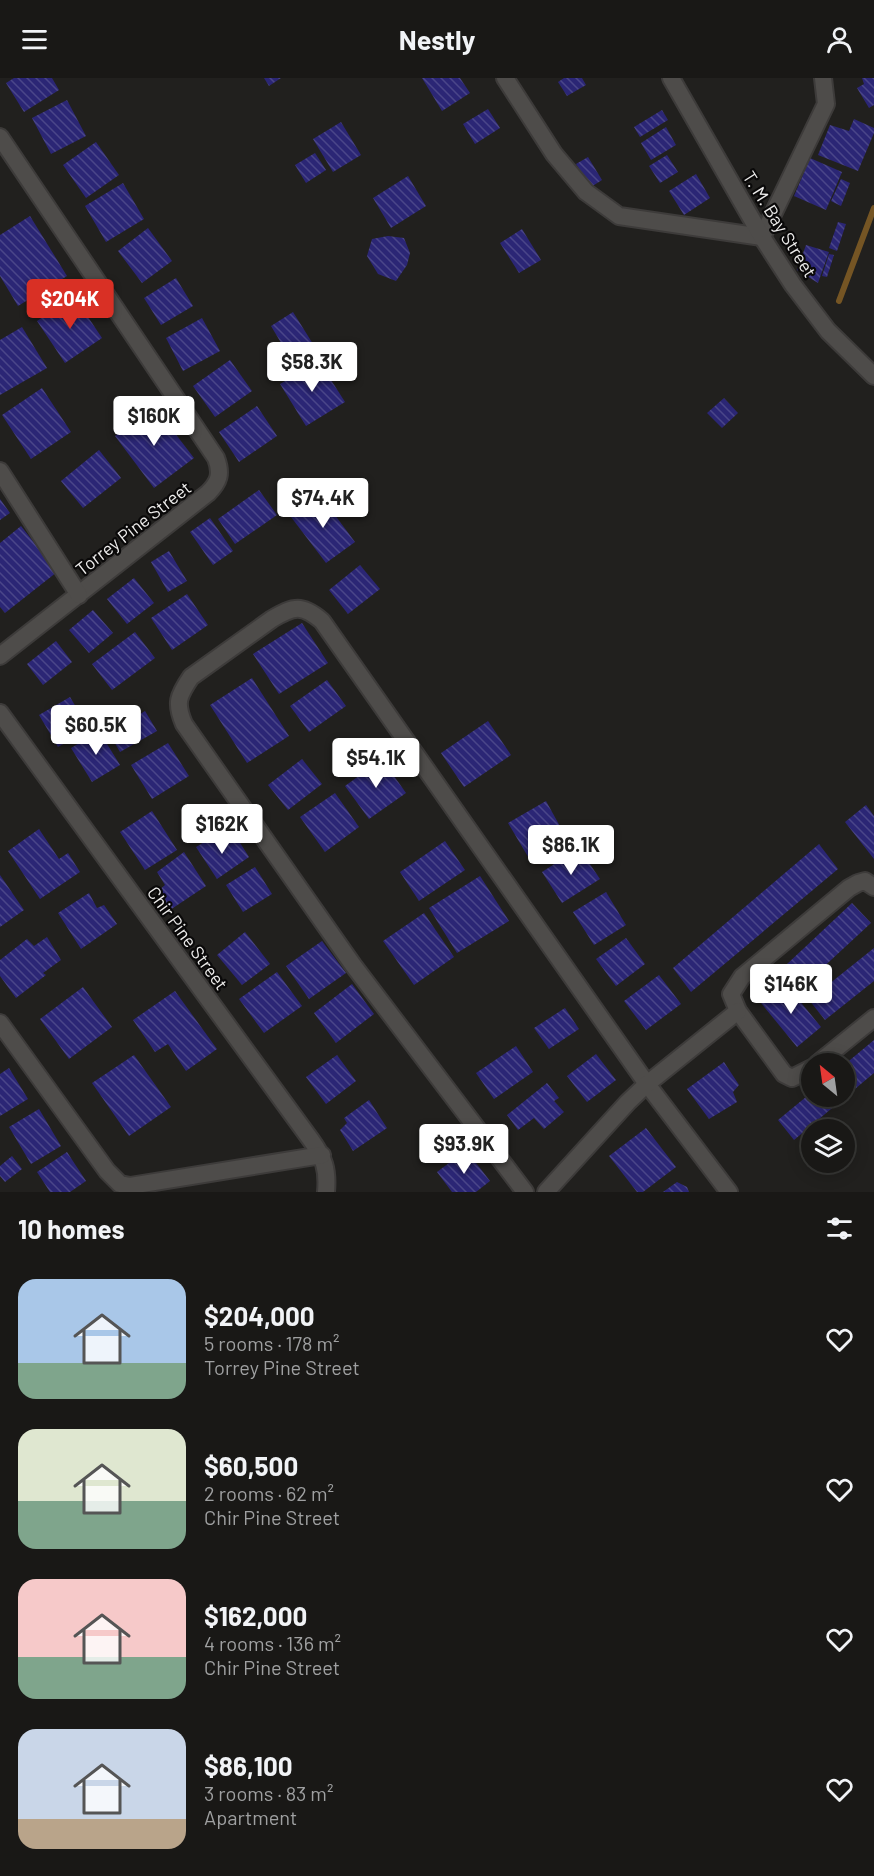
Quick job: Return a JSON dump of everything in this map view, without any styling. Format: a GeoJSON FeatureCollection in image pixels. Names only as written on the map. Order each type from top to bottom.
{"type":"FeatureCollection","features":[{"type":"Feature","properties":{"kind":"street"},"geometry":{"type":"LineString","coordinates":[[505,78],[554,154],[586,192],[619,216],[762,237],[826,104],[823,78]]}},
{"type":"Feature","properties":{"kind":"street","name":"T. M. Bay Street"},"geometry":{"type":"LineString","coordinates":[[671,78],[762,237],[793,285],[828,331],[874,376]]}},
{"type":"Feature","properties":{"kind":"street","name":"Torrey Pine Street"},"geometry":{"type":"LineString","coordinates":[[0,137],[216,458],[220,477],[208,493],[0,656]]}},
{"type":"Feature","properties":{"kind":"street"},"geometry":{"type":"LineString","coordinates":[[0,471],[79,595]]}},
{"type":"Feature","properties":{"kind":"street"},"geometry":{"type":"LineString","coordinates":[[525,1192],[353,965],[184,724],[178,700],[191,677],[285,611],[296,608],[310,611],[322,621],[647,1084],[729,1192]]}},
{"type":"Feature","properties":{"kind":"street","name":"Chir Pine Street"},"geometry":{"type":"LineString","coordinates":[[0,713],[322,1155],[327,1172],[326,1192]]}},
{"type":"Feature","properties":{"kind":"street"},"geometry":{"type":"LineString","coordinates":[[801,1075],[792,1078],[784,1074],[738,1011],[731,994],[742,977],[849,888],[865,881],[874,888]]}},
{"type":"Feature","properties":{"kind":"street"},"geometry":{"type":"LineString","coordinates":[[546,1192],[647,1084],[738,1011]]}},
{"type":"Feature","properties":{"kind":"street"},"geometry":{"type":"LineString","coordinates":[[831,1053],[874,1018]]}},
{"type":"Feature","properties":{"kind":"street"},"geometry":{"type":"LineString","coordinates":[[0,1023],[107,1171],[120,1184],[130,1186],[322,1155]]}},
{"type":"Feature","properties":{"kind":"building"},"geometry":{"type":"Polygon","coordinates":[[[14,78],[52,78],[59,90],[24,112],[6,83],[14,78]]]}},
{"type":"Feature","properties":{"kind":"building"},"geometry":{"type":"Polygon","coordinates":[[[264,78],[281,78],[269,86],[264,78]]]}},
{"type":"Feature","properties":{"kind":"building"},"geometry":{"type":"Polygon","coordinates":[[[422,78],[460,78],[470,93],[442,111],[422,78]]]}},
{"type":"Feature","properties":{"kind":"building"},"geometry":{"type":"Polygon","coordinates":[[[564,78],[582,78],[586,85],[567,96],[558,82],[564,78]]]}},
{"type":"Feature","properties":{"kind":"building"},"geometry":{"type":"Polygon","coordinates":[[[862,78],[874,78],[874,105],[869,108],[857,88],[864,84],[862,78]]]}},
{"type":"Feature","properties":{"kind":"building"},"geometry":{"type":"Polygon","coordinates":[[[67,100],[86,136],[51,154],[32,118],[67,100]]]}},
{"type":"Feature","properties":{"kind":"building"},"geometry":{"type":"Polygon","coordinates":[[[488,109],[500,128],[475,144],[463,124],[488,109]]]}},
{"type":"Feature","properties":{"kind":"building"},"geometry":{"type":"Polygon","coordinates":[[[662,110],[668,120],[640,137],[634,127],[662,110]]]}},
{"type":"Feature","properties":{"kind":"building"},"geometry":{"type":"Polygon","coordinates":[[[854,119],[874,128],[858,171],[818,155],[830,125],[849,131],[854,119]]]}},
{"type":"Feature","properties":{"kind":"building"},"geometry":{"type":"Polygon","coordinates":[[[341,122],[361,155],[333,172],[313,139],[341,122]]]}},
{"type":"Feature","properties":{"kind":"building"},"geometry":{"type":"Polygon","coordinates":[[[666,127],[676,145],[651,160],[641,143],[666,127]]]}},
{"type":"Feature","properties":{"kind":"building"},"geometry":{"type":"Polygon","coordinates":[[[96,142],[119,175],[86,198],[63,165],[96,142]]]}},
{"type":"Feature","properties":{"kind":"building"},"geometry":{"type":"Polygon","coordinates":[[[315,153],[326,170],[306,183],[295,165],[315,153]]]}},
{"type":"Feature","properties":{"kind":"building"},"geometry":{"type":"Polygon","coordinates":[[[667,155],[678,172],[660,183],[649,166],[667,155]]]}},
{"type":"Feature","properties":{"kind":"building"},"geometry":{"type":"Polygon","coordinates":[[[588,157],[602,180],[591,187],[576,164],[588,157]]]}},
{"type":"Feature","properties":{"kind":"building"},"geometry":{"type":"Polygon","coordinates":[[[810,158],[842,172],[826,210],[794,196],[810,158]]]}},
{"type":"Feature","properties":{"kind":"building"},"geometry":{"type":"Polygon","coordinates":[[[696,174],[710,198],[684,215],[669,191],[696,174]]]}},
{"type":"Feature","properties":{"kind":"building"},"geometry":{"type":"Polygon","coordinates":[[[408,176],[426,206],[391,228],[373,198],[408,176]]]}},
{"type":"Feature","properties":{"kind":"building"},"geometry":{"type":"Polygon","coordinates":[[[841,179],[850,183],[841,206],[831,201],[841,179]]]}},
{"type":"Feature","properties":{"kind":"building"},"geometry":{"type":"Polygon","coordinates":[[[123,183],[144,219],[106,242],[85,206],[123,183]]]}},
{"type":"Feature","properties":{"kind":"building"},"geometry":{"type":"Polygon","coordinates":[[[30,216],[67,276],[18,306],[0,276],[0,235],[30,216]]]}},
{"type":"Feature","properties":{"kind":"building"},"geometry":{"type":"Polygon","coordinates":[[[838,222],[846,224],[837,251],[829,248],[838,222]]]}},
{"type":"Feature","properties":{"kind":"building"},"geometry":{"type":"Polygon","coordinates":[[[148,228],[172,261],[142,283],[118,251],[148,228]]]}},
{"type":"Feature","properties":{"kind":"building"},"geometry":{"type":"Polygon","coordinates":[[[522,229],[541,260],[519,273],[500,243],[522,229]]]}},
{"type":"Feature","properties":{"kind":"building"},"geometry":{"type":"Polygon","coordinates":[[[388,236],[404,238],[410,253],[407,265],[396,281],[378,274],[367,256],[372,239],[388,236]]]}},
{"type":"Feature","properties":{"kind":"building"},"geometry":{"type":"Polygon","coordinates":[[[806,245],[829,252],[818,283],[797,270],[806,245]]]}},
{"type":"Feature","properties":{"kind":"building"},"geometry":{"type":"Polygon","coordinates":[[[829,254],[834,255],[827,277],[822,276],[829,254]]]}},
{"type":"Feature","properties":{"kind":"building"},"geometry":{"type":"Polygon","coordinates":[[[176,278],[193,306],[161,325],[144,298],[176,278]]]}},
{"type":"Feature","properties":{"kind":"building"},"geometry":{"type":"Polygon","coordinates":[[[74,296],[102,338],[65,363],[37,321],[74,296]]]}},
{"type":"Feature","properties":{"kind":"building"},"geometry":{"type":"Polygon","coordinates":[[[293,312],[313,344],[290,358],[271,326],[293,312]]]}},
{"type":"Feature","properties":{"kind":"building"},"geometry":{"type":"Polygon","coordinates":[[[202,318],[220,351],[183,371],[166,338],[202,318]]]}},
{"type":"Feature","properties":{"kind":"building"},"geometry":{"type":"Polygon","coordinates":[[[22,327],[47,368],[0,395],[0,340],[22,327]]]}},
{"type":"Feature","properties":{"kind":"building"},"geometry":{"type":"Polygon","coordinates":[[[230,360],[252,391],[215,417],[193,386],[230,360]]]}},
{"type":"Feature","properties":{"kind":"building"},"geometry":{"type":"Polygon","coordinates":[[[319,361],[345,402],[306,426],[280,384],[319,361]]]}},
{"type":"Feature","properties":{"kind":"building"},"geometry":{"type":"Polygon","coordinates":[[[42,388],[71,432],[31,459],[2,415],[42,388]]]}},
{"type":"Feature","properties":{"kind":"building"},"geometry":{"type":"Polygon","coordinates":[[[724,398],[738,413],[722,428],[707,413],[724,398]]]}},
{"type":"Feature","properties":{"kind":"building"},"geometry":{"type":"Polygon","coordinates":[[[154,406],[194,458],[154,488],[115,436],[154,406]]]}},
{"type":"Feature","properties":{"kind":"building"},"geometry":{"type":"Polygon","coordinates":[[[257,406],[277,436],[239,462],[219,432],[257,406]]]}},
{"type":"Feature","properties":{"kind":"building"},"geometry":{"type":"Polygon","coordinates":[[[99,450],[121,478],[83,508],[61,481],[99,450]]]}},
{"type":"Feature","properties":{"kind":"building"},"geometry":{"type":"Polygon","coordinates":[[[259,490],[277,515],[235,544],[218,519],[259,490]]]}},
{"type":"Feature","properties":{"kind":"building"},"geometry":{"type":"Polygon","coordinates":[[[320,495],[355,542],[326,563],[291,517],[320,495]]]}},
{"type":"Feature","properties":{"kind":"building"},"geometry":{"type":"Polygon","coordinates":[[[0,499],[10,513],[0,520],[0,499]]]}},
{"type":"Feature","properties":{"kind":"building"},"geometry":{"type":"Polygon","coordinates":[[[210,518],[233,551],[213,565],[190,532],[210,518]]]}},
{"type":"Feature","properties":{"kind":"building"},"geometry":{"type":"Polygon","coordinates":[[[21,526],[57,572],[5,613],[0,607],[0,543],[21,526]]]}},
{"type":"Feature","properties":{"kind":"building"},"geometry":{"type":"Polygon","coordinates":[[[169,551],[187,581],[168,592],[151,562],[169,551]]]}},
{"type":"Feature","properties":{"kind":"building"},"geometry":{"type":"Polygon","coordinates":[[[360,565],[380,589],[348,614],[329,590],[360,565]]]}},
{"type":"Feature","properties":{"kind":"building"},"geometry":{"type":"Polygon","coordinates":[[[134,578],[154,603],[127,624],[107,599],[134,578]]]}},
{"type":"Feature","properties":{"kind":"building"},"geometry":{"type":"Polygon","coordinates":[[[187,594],[208,625],[172,650],[151,618],[187,594]]]}},
{"type":"Feature","properties":{"kind":"building"},"geometry":{"type":"Polygon","coordinates":[[[93,610],[113,633],[89,653],[69,630],[93,610]]]}},
{"type":"Feature","properties":{"kind":"building"},"geometry":{"type":"Polygon","coordinates":[[[302,623],[328,663],[279,694],[253,654],[302,623]]]}},
{"type":"Feature","properties":{"kind":"building"},"geometry":{"type":"Polygon","coordinates":[[[135,632],[155,658],[112,690],[92,664],[135,632]]]}},
{"type":"Feature","properties":{"kind":"building"},"geometry":{"type":"Polygon","coordinates":[[[56,641],[72,662],[43,685],[27,664],[56,641]]]}},
{"type":"Feature","properties":{"kind":"building"},"geometry":{"type":"Polygon","coordinates":[[[252,678],[289,736],[247,763],[210,705],[252,678]]]}},
{"type":"Feature","properties":{"kind":"building"},"geometry":{"type":"Polygon","coordinates":[[[327,680],[346,706],[309,732],[290,706],[327,680]]]}},
{"type":"Feature","properties":{"kind":"building"},"geometry":{"type":"Polygon","coordinates":[[[70,697],[89,729],[58,747],[39,715],[70,697]]]}},
{"type":"Feature","properties":{"kind":"building"},"geometry":{"type":"Polygon","coordinates":[[[145,711],[157,731],[120,752],[109,733],[145,711]]]}},
{"type":"Feature","properties":{"kind":"building"},"geometry":{"type":"Polygon","coordinates":[[[488,721],[511,755],[464,787],[441,753],[488,721]]]}},
{"type":"Feature","properties":{"kind":"building"},"geometry":{"type":"Polygon","coordinates":[[[99,731],[120,765],[92,782],[71,748],[99,731]]]}},
{"type":"Feature","properties":{"kind":"building"},"geometry":{"type":"Polygon","coordinates":[[[168,743],[189,776],[152,799],[131,765],[168,743]]]}},
{"type":"Feature","properties":{"kind":"building"},"geometry":{"type":"Polygon","coordinates":[[[302,759],[322,784],[288,810],[268,785],[302,759]]]}},
{"type":"Feature","properties":{"kind":"building"},"geometry":{"type":"Polygon","coordinates":[[[382,759],[406,793],[369,819],[345,786],[382,759]]]}},
{"type":"Feature","properties":{"kind":"building"},"geometry":{"type":"Polygon","coordinates":[[[335,793],[359,827],[325,852],[300,817],[335,793]]]}},
{"type":"Feature","properties":{"kind":"building"},"geometry":{"type":"Polygon","coordinates":[[[546,801],[567,839],[530,860],[508,823],[546,801]]]}},
{"type":"Feature","properties":{"kind":"building"},"geometry":{"type":"Polygon","coordinates":[[[866,805],[874,816],[874,859],[845,822],[866,805]]]}},
{"type":"Feature","properties":{"kind":"building"},"geometry":{"type":"Polygon","coordinates":[[[152,811],[177,850],[145,870],[120,832],[152,811]]]}},
{"type":"Feature","properties":{"kind":"building"},"geometry":{"type":"Polygon","coordinates":[[[39,829],[59,859],[68,853],[80,872],[40,899],[8,851],[39,829]]]}},
{"type":"Feature","properties":{"kind":"building"},"geometry":{"type":"Polygon","coordinates":[[[217,834],[223,842],[237,838],[249,857],[217,879],[196,847],[217,834]]]}},
{"type":"Feature","properties":{"kind":"building"},"geometry":{"type":"Polygon","coordinates":[[[445,841],[465,870],[419,901],[400,872],[445,841]]]}},
{"type":"Feature","properties":{"kind":"building"},"geometry":{"type":"Polygon","coordinates":[[[819,844],[838,869],[691,992],[673,968],[819,844]]]}},
{"type":"Feature","properties":{"kind":"building"},"geometry":{"type":"Polygon","coordinates":[[[579,848],[600,879],[562,903],[542,872],[579,848]]]}},
{"type":"Feature","properties":{"kind":"building"},"geometry":{"type":"Polygon","coordinates":[[[184,852],[206,886],[170,910],[158,891],[165,885],[157,872],[184,852]]]}},
{"type":"Feature","properties":{"kind":"building"},"geometry":{"type":"Polygon","coordinates":[[[255,867],[272,894],[243,912],[226,885],[255,867]]]}},
{"type":"Feature","properties":{"kind":"building"},"geometry":{"type":"Polygon","coordinates":[[[0,875],[24,910],[0,927],[0,875]]]}},
{"type":"Feature","properties":{"kind":"building"},"geometry":{"type":"Polygon","coordinates":[[[480,876],[509,921],[457,953],[429,908],[480,876]]]}},
{"type":"Feature","properties":{"kind":"building"},"geometry":{"type":"Polygon","coordinates":[[[606,892],[626,925],[594,945],[573,912],[606,892]]]}},
{"type":"Feature","properties":{"kind":"building"},"geometry":{"type":"Polygon","coordinates":[[[89,893],[97,908],[104,905],[117,924],[81,949],[58,913],[89,893]]]}},
{"type":"Feature","properties":{"kind":"building"},"geometry":{"type":"Polygon","coordinates":[[[852,903],[871,923],[804,985],[786,965],[852,903]]]}},
{"type":"Feature","properties":{"kind":"building"},"geometry":{"type":"Polygon","coordinates":[[[424,913],[454,957],[414,985],[383,941],[424,913]]]}},
{"type":"Feature","properties":{"kind":"building"},"geometry":{"type":"Polygon","coordinates":[[[245,932],[270,964],[242,985],[217,955],[245,932]]]}},
{"type":"Feature","properties":{"kind":"building"},"geometry":{"type":"Polygon","coordinates":[[[47,937],[61,960],[16,998],[0,976],[0,960],[27,939],[34,946],[47,937]]]}},
{"type":"Feature","properties":{"kind":"building"},"geometry":{"type":"Polygon","coordinates":[[[626,938],[645,964],[616,986],[596,959],[626,938]]]}},
{"type":"Feature","properties":{"kind":"building"},"geometry":{"type":"Polygon","coordinates":[[[322,941],[346,973],[309,999],[286,966],[322,941]]]}},
{"type":"Feature","properties":{"kind":"building"},"geometry":{"type":"Polygon","coordinates":[[[874,948],[874,981],[825,1020],[809,1000],[874,948]]]}},
{"type":"Feature","properties":{"kind":"building"},"geometry":{"type":"Polygon","coordinates":[[[277,972],[302,1006],[264,1033],[239,999],[277,972]]]}},
{"type":"Feature","properties":{"kind":"building"},"geometry":{"type":"Polygon","coordinates":[[[659,975],[681,1004],[646,1030],[624,1001],[659,975]]]}},
{"type":"Feature","properties":{"kind":"building"},"geometry":{"type":"Polygon","coordinates":[[[785,983],[821,1027],[797,1047],[761,1003],[785,983]]]}},
{"type":"Feature","properties":{"kind":"building"},"geometry":{"type":"Polygon","coordinates":[[[352,984],[374,1014],[336,1043],[314,1013],[352,984]]]}},
{"type":"Feature","properties":{"kind":"building"},"geometry":{"type":"Polygon","coordinates":[[[83,987],[112,1027],[69,1059],[40,1019],[83,987]]]}},
{"type":"Feature","properties":{"kind":"building"},"geometry":{"type":"Polygon","coordinates":[[[175,991],[217,1049],[186,1071],[168,1044],[155,1052],[133,1020],[175,991]]]}},
{"type":"Feature","properties":{"kind":"building"},"geometry":{"type":"Polygon","coordinates":[[[565,1008],[579,1029],[549,1049],[534,1028],[565,1008]]]}},
{"type":"Feature","properties":{"kind":"building"},"geometry":{"type":"Polygon","coordinates":[[[874,1040],[874,1073],[855,1089],[855,1056],[874,1040]]]}},
{"type":"Feature","properties":{"kind":"building"},"geometry":{"type":"Polygon","coordinates":[[[516,1046],[533,1072],[494,1099],[476,1073],[516,1046]]]}},
{"type":"Feature","properties":{"kind":"building"},"geometry":{"type":"Polygon","coordinates":[[[596,1054],[616,1080],[587,1102],[567,1076],[596,1054]]]}},
{"type":"Feature","properties":{"kind":"building"},"geometry":{"type":"Polygon","coordinates":[[[134,1055],[171,1107],[129,1136],[92,1083],[134,1055]]]}},
{"type":"Feature","properties":{"kind":"building"},"geometry":{"type":"Polygon","coordinates":[[[337,1055],[356,1081],[326,1104],[306,1077],[337,1055]]]}},
{"type":"Feature","properties":{"kind":"building"},"geometry":{"type":"Polygon","coordinates":[[[724,1062],[739,1085],[733,1092],[737,1102],[709,1119],[687,1089],[724,1062]]]}},
{"type":"Feature","properties":{"kind":"building"},"geometry":{"type":"Polygon","coordinates":[[[9,1068],[28,1099],[0,1116],[0,1074],[9,1068]]]}},
{"type":"Feature","properties":{"kind":"building"},"geometry":{"type":"Polygon","coordinates":[[[547,1083],[559,1098],[554,1101],[564,1112],[544,1129],[534,1118],[518,1130],[507,1115],[547,1083]]]}},
{"type":"Feature","properties":{"kind":"building"},"geometry":{"type":"Polygon","coordinates":[[[369,1100],[387,1128],[353,1151],[340,1130],[347,1123],[344,1118],[369,1100]]]}},
{"type":"Feature","properties":{"kind":"building"},"geometry":{"type":"Polygon","coordinates":[[[801,1101],[801,1107],[833,1107],[819,1119],[801,1119],[801,1134],[794,1140],[778,1120],[801,1101]]]}},
{"type":"Feature","properties":{"kind":"building"},"geometry":{"type":"Polygon","coordinates":[[[39,1109],[61,1146],[31,1164],[9,1127],[39,1109]]]}},
{"type":"Feature","properties":{"kind":"building"},"geometry":{"type":"Polygon","coordinates":[[[646,1128],[676,1167],[643,1192],[637,1192],[609,1156],[646,1128]]]}},
{"type":"Feature","properties":{"kind":"building"},"geometry":{"type":"Polygon","coordinates":[[[466,1150],[490,1181],[476,1192],[452,1192],[437,1172],[466,1150]]]}},
{"type":"Feature","properties":{"kind":"building"},"geometry":{"type":"Polygon","coordinates":[[[67,1152],[86,1181],[70,1192],[50,1192],[37,1172],[67,1152]]]}},
{"type":"Feature","properties":{"kind":"building"},"geometry":{"type":"Polygon","coordinates":[[[12,1156],[22,1169],[5,1182],[0,1176],[0,1166],[12,1156]]]}},
{"type":"Feature","properties":{"kind":"building"},"geometry":{"type":"Polygon","coordinates":[[[677,1182],[687,1187],[689,1192],[663,1192],[677,1182]]]}},
{"type":"Feature","properties":{"kind":"waterway"},"geometry":{"type":"LineString","coordinates":[[839,301],[874,208]]}}]}
